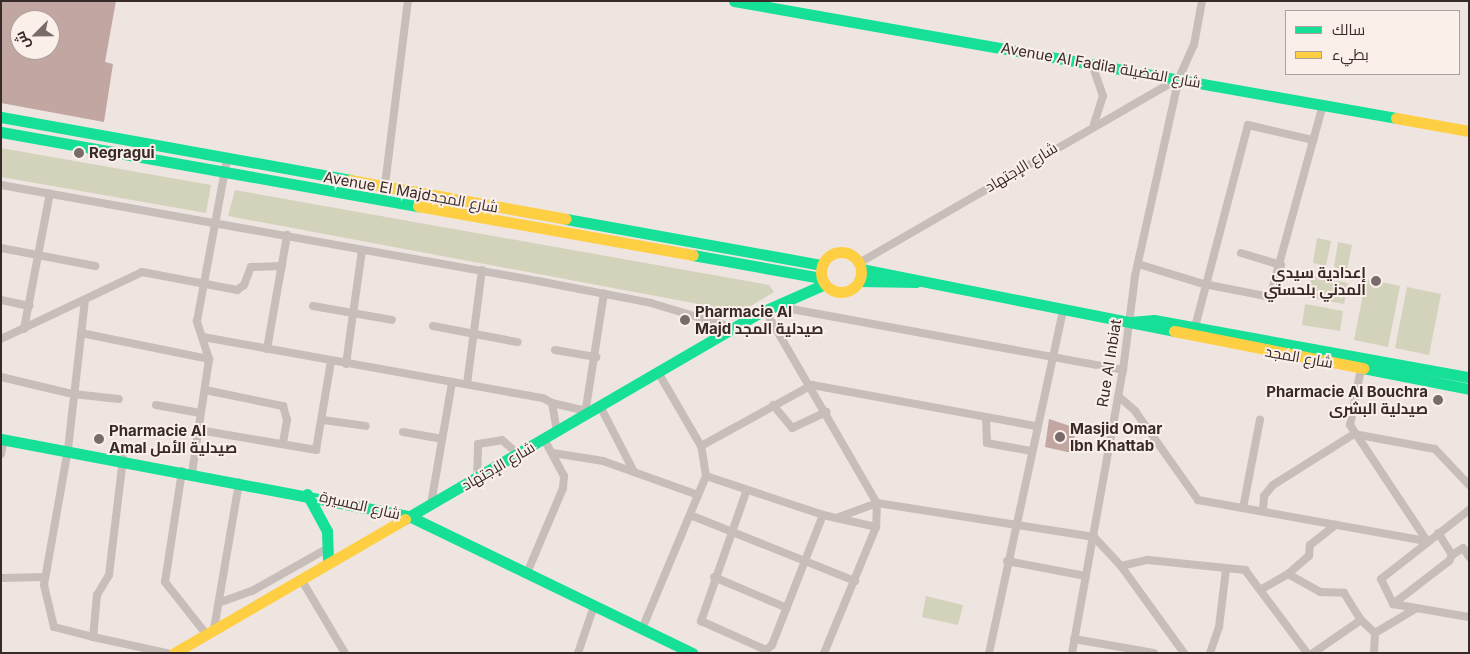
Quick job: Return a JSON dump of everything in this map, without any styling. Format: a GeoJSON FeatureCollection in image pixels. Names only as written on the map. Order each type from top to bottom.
{"type":"FeatureCollection","features":[{"type":"Feature","properties":{"kind":"main road","name":"Avenue Al Fadila شارع الفضيلة"},"geometry":{"type":"LineString","coordinates":[[734,1],[1092,64],[1180,75],[1469,131]]}},
{"type":"Feature","properties":{"kind":"main road","name":"Avenue El Majdشارع المجد"},"geometry":{"type":"LineString","coordinates":[[1,117],[822,265]]}},
{"type":"Feature","properties":{"kind":"main road","name":"Avenue El Majdشارع المجد"},"geometry":{"type":"LineString","coordinates":[[1,132],[823,281]]}},
{"type":"Feature","properties":{"kind":"main road"},"geometry":{"type":"LineString","coordinates":[[305,187],[307,173]]}},
{"type":"Feature","properties":{"kind":"main road","name":"شارع المجد"},"geometry":{"type":"LineString","coordinates":[[822,265],[840,252],[860,266],[917,282],[1469,389]]}},
{"type":"Feature","properties":{"kind":"main road"},"geometry":{"type":"LineString","coordinates":[[822,265],[823,281]]}},
{"type":"Feature","properties":{"kind":"main road"},"geometry":{"type":"LineString","coordinates":[[859,281],[860,266]]}},
{"type":"Feature","properties":{"kind":"main road","name":"شارع المجد"},"geometry":{"type":"LineString","coordinates":[[823,281],[843,292],[859,281],[917,282]]}},
{"type":"Feature","properties":{"kind":"main road","name":"شارع الإجتهاد"},"geometry":{"type":"LineString","coordinates":[[174,653],[557,432],[588,410],[600,406],[769,308],[823,281]]}},
{"type":"Feature","properties":{"kind":"main road","name":"شارع المجد"},"geometry":{"type":"LineString","coordinates":[[1130,322],[1154,320],[1469,377]]}},
{"type":"Feature","properties":{"kind":"main road","name":"شارع المسيرة"},"geometry":{"type":"LineString","coordinates":[[2,439],[123,459],[307,494],[409,516],[642,629],[675,649],[692,653]]}},
{"type":"Feature","properties":{"kind":"main road"},"geometry":{"type":"LineString","coordinates":[[307,494],[323,523],[328,548],[328,564]]}},
{"type":"Feature","properties":{"kind":"street"},"geometry":{"type":"LineString","coordinates":[[383,201],[408,1]]}},
{"type":"Feature","properties":{"kind":"street","name":"Rue Al Inbiat"},"geometry":{"type":"LineString","coordinates":[[1072,653],[1123,370],[1138,264],[1180,75],[1194,44],[1202,1]]}},
{"type":"Feature","properties":{"kind":"street"},"geometry":{"type":"LineString","coordinates":[[1092,64],[1103,96],[1094,124]]}},
{"type":"Feature","properties":{"kind":"street","name":"شارع الإجتهاد"},"geometry":{"type":"LineString","coordinates":[[860,266],[1094,124],[1180,75]]}},
{"type":"Feature","properties":{"kind":"street"},"geometry":{"type":"LineString","coordinates":[[1138,264],[1204,284],[1268,299],[1274,294],[1323,104]]}},
{"type":"Feature","properties":{"kind":"street"},"geometry":{"type":"LineString","coordinates":[[1196,327],[1204,284],[1248,126],[1313,140]]}},
{"type":"Feature","properties":{"kind":"street"},"geometry":{"type":"LineString","coordinates":[[226,159],[197,326],[203,338],[209,359],[205,390],[200,413],[199,430],[187,472],[165,582],[210,632],[221,602],[239,482]]}},
{"type":"Feature","properties":{"kind":"street"},"geometry":{"type":"LineString","coordinates":[[1,185],[604,293],[698,314],[734,328]]}},
{"type":"Feature","properties":{"kind":"street"},"geometry":{"type":"LineString","coordinates":[[24,329],[40,256],[50,193]]}},
{"type":"Feature","properties":{"kind":"street"},"geometry":{"type":"LineString","coordinates":[[267,349],[286,236]]}},
{"type":"Feature","properties":{"kind":"street"},"geometry":{"type":"LineString","coordinates":[[1,248],[95,266]]}},
{"type":"Feature","properties":{"kind":"street"},"geometry":{"type":"LineString","coordinates":[[346,364],[362,250]]}},
{"type":"Feature","properties":{"kind":"street"},"geometry":{"type":"LineString","coordinates":[[1241,253],[1281,265]]}},
{"type":"Feature","properties":{"kind":"street"},"geometry":{"type":"LineString","coordinates":[[1,339],[142,272],[204,281],[236,290],[244,286],[252,267],[282,266]]}},
{"type":"Feature","properties":{"kind":"street"},"geometry":{"type":"LineString","coordinates":[[466,384],[482,270]]}},
{"type":"Feature","properties":{"kind":"street"},"geometry":{"type":"LineString","coordinates":[[203,338],[466,384],[588,410],[604,293]]}},
{"type":"Feature","properties":{"kind":"street"},"geometry":{"type":"LineString","coordinates":[[1,300],[29,306]]}},
{"type":"Feature","properties":{"kind":"street"},"geometry":{"type":"LineString","coordinates":[[86,300],[73,394],[68,449],[45,578],[54,627],[167,653]]}},
{"type":"Feature","properties":{"kind":"street"},"geometry":{"type":"LineString","coordinates":[[313,306],[392,320]]}},
{"type":"Feature","properties":{"kind":"street"},"geometry":{"type":"LineString","coordinates":[[769,308],[1123,370]]}},
{"type":"Feature","properties":{"kind":"street"},"geometry":{"type":"LineString","coordinates":[[769,308],[877,503],[876,527],[824,653]]}},
{"type":"Feature","properties":{"kind":"street"},"geometry":{"type":"LineString","coordinates":[[990,653],[1014,524],[1063,310]]}},
{"type":"Feature","properties":{"kind":"street"},"geometry":{"type":"LineString","coordinates":[[433,326],[517,342]]}},
{"type":"Feature","properties":{"kind":"street"},"geometry":{"type":"LineString","coordinates":[[81,333],[209,359]]}},
{"type":"Feature","properties":{"kind":"street"},"geometry":{"type":"LineString","coordinates":[[555,350],[596,357]]}},
{"type":"Feature","properties":{"kind":"street"},"geometry":{"type":"LineString","coordinates":[[199,430],[283,442],[316,450],[323,420],[332,361]]}},
{"type":"Feature","properties":{"kind":"street"},"geometry":{"type":"LineString","coordinates":[[1361,369],[1351,419],[1354,434],[1427,542]]}},
{"type":"Feature","properties":{"kind":"street"},"geometry":{"type":"LineString","coordinates":[[642,629],[706,476],[701,446],[658,372]]}},
{"type":"Feature","properties":{"kind":"street"},"geometry":{"type":"LineString","coordinates":[[1,377],[73,394],[119,399]]}},
{"type":"Feature","properties":{"kind":"street"},"geometry":{"type":"LineString","coordinates":[[431,504],[452,382]]}},
{"type":"Feature","properties":{"kind":"street"},"geometry":{"type":"LineString","coordinates":[[701,446],[773,405],[812,386],[1036,426]]}},
{"type":"Feature","properties":{"kind":"street"},"geometry":{"type":"LineString","coordinates":[[205,390],[283,406],[287,420],[283,442]]}},
{"type":"Feature","properties":{"kind":"street"},"geometry":{"type":"LineString","coordinates":[[1118,396],[1134,411],[1198,500],[1427,542]]}},
{"type":"Feature","properties":{"kind":"street"},"geometry":{"type":"LineString","coordinates":[[552,403],[557,432]]}},
{"type":"Feature","properties":{"kind":"street"},"geometry":{"type":"LineString","coordinates":[[156,405],[200,413]]}},
{"type":"Feature","properties":{"kind":"street"},"geometry":{"type":"LineString","coordinates":[[773,405],[792,428],[826,412]]}},
{"type":"Feature","properties":{"kind":"street"},"geometry":{"type":"LineString","coordinates":[[600,406],[634,472]]}},
{"type":"Feature","properties":{"kind":"street"},"geometry":{"type":"LineString","coordinates":[[986,417],[987,443],[1031,451]]}},
{"type":"Feature","properties":{"kind":"street"},"geometry":{"type":"LineString","coordinates":[[323,420],[366,426]]}},
{"type":"Feature","properties":{"kind":"street"},"geometry":{"type":"LineString","coordinates":[[1243,508],[1260,420]]}},
{"type":"Feature","properties":{"kind":"street"},"geometry":{"type":"LineString","coordinates":[[403,432],[441,439]]}},
{"type":"Feature","properties":{"kind":"street"},"geometry":{"type":"LineString","coordinates":[[1263,512],[1267,491],[1354,434],[1435,449],[1469,485]]}},
{"type":"Feature","properties":{"kind":"street"},"geometry":{"type":"LineString","coordinates":[[1,454],[2,439]]}},
{"type":"Feature","properties":{"kind":"street"},"geometry":{"type":"LineString","coordinates":[[527,573],[563,488],[564,476],[544,439]]}},
{"type":"Feature","properties":{"kind":"street"},"geometry":{"type":"LineString","coordinates":[[477,477],[478,444],[502,440],[518,454]]}},
{"type":"Feature","properties":{"kind":"street"},"geometry":{"type":"LineString","coordinates":[[553,453],[594,459],[698,495]]}},
{"type":"Feature","properties":{"kind":"street"},"geometry":{"type":"LineString","coordinates":[[92,637],[97,595],[109,575],[123,459]]}},
{"type":"Feature","properties":{"kind":"street"},"geometry":{"type":"LineString","coordinates":[[706,476],[746,492],[823,515],[839,517],[876,527]]}},
{"type":"Feature","properties":{"kind":"street"},"geometry":{"type":"LineString","coordinates":[[746,492],[701,616],[705,624],[769,649],[823,515]]}},
{"type":"Feature","properties":{"kind":"street"},"geometry":{"type":"LineString","coordinates":[[839,517],[877,503],[1094,538],[1121,566],[1184,653]]}},
{"type":"Feature","properties":{"kind":"street"},"geometry":{"type":"LineString","coordinates":[[1468,511],[1383,574],[1382,586],[1393,604],[1469,617]]}},
{"type":"Feature","properties":{"kind":"street"},"geometry":{"type":"LineString","coordinates":[[690,515],[855,581]]}},
{"type":"Feature","properties":{"kind":"street"},"geometry":{"type":"LineString","coordinates":[[1262,589],[1288,574],[1309,556],[1310,545],[1336,525]]}},
{"type":"Feature","properties":{"kind":"street"},"geometry":{"type":"LineString","coordinates":[[1438,533],[1452,555]]}},
{"type":"Feature","properties":{"kind":"street"},"geometry":{"type":"LineString","coordinates":[[221,602],[252,591],[328,548]]}},
{"type":"Feature","properties":{"kind":"street"},"geometry":{"type":"LineString","coordinates":[[1393,604],[1463,548],[1469,557]]}},
{"type":"Feature","properties":{"kind":"street"},"geometry":{"type":"LineString","coordinates":[[1121,566],[1148,560],[1245,570],[1262,589],[1307,653]]}},
{"type":"Feature","properties":{"kind":"street"},"geometry":{"type":"LineString","coordinates":[[1007,562],[1086,576]]}},
{"type":"Feature","properties":{"kind":"street"},"geometry":{"type":"LineString","coordinates":[[1210,653],[1219,627],[1226,569]]}},
{"type":"Feature","properties":{"kind":"street"},"geometry":{"type":"LineString","coordinates":[[1288,574],[1320,592],[1344,593],[1361,620],[1375,633],[1374,653]]}},
{"type":"Feature","properties":{"kind":"street"},"geometry":{"type":"LineString","coordinates":[[714,577],[786,608]]}},
{"type":"Feature","properties":{"kind":"street"},"geometry":{"type":"LineString","coordinates":[[1,578],[45,578]]}},
{"type":"Feature","properties":{"kind":"street"},"geometry":{"type":"LineString","coordinates":[[301,579],[345,653]]}},
{"type":"Feature","properties":{"kind":"street"},"geometry":{"type":"LineString","coordinates":[[578,653],[594,606]]}},
{"type":"Feature","properties":{"kind":"street"},"geometry":{"type":"LineString","coordinates":[[1375,633],[1415,609]]}},
{"type":"Feature","properties":{"kind":"street"},"geometry":{"type":"LineString","coordinates":[[1313,653],[1361,620]]}},
{"type":"Feature","properties":{"kind":"street"},"geometry":{"type":"LineString","coordinates":[[1074,639],[1154,653]]}},
{"type":"Feature","properties":{"kind":"green space"},"geometry":{"type":"Polygon","coordinates":[[[1,148],[211,185],[206,213],[1,177],[1,148]]]}},
{"type":"Feature","properties":{"kind":"green space"},"geometry":{"type":"Polygon","coordinates":[[[235,190],[769,285],[774,292],[739,313],[726,315],[704,305],[228,216],[235,190]]]}},
{"type":"Feature","properties":{"kind":"green space"},"geometry":{"type":"Polygon","coordinates":[[[1317,238],[1331,241],[1326,266],[1313,263],[1317,238]]]}},
{"type":"Feature","properties":{"kind":"green space"},"geometry":{"type":"Polygon","coordinates":[[[1338,242],[1352,245],[1347,270],[1334,267],[1338,242]]]}},
{"type":"Feature","properties":{"kind":"green space"},"geometry":{"type":"Polygon","coordinates":[[[1310,276],[1348,283],[1344,304],[1306,297],[1310,276]]]}},
{"type":"Feature","properties":{"kind":"green space"},"geometry":{"type":"Polygon","coordinates":[[[1366,279],[1400,286],[1388,347],[1354,340],[1366,279]]]}},
{"type":"Feature","properties":{"kind":"green space"},"geometry":{"type":"Polygon","coordinates":[[[1407,287],[1441,294],[1429,355],[1395,348],[1407,287]]]}},
{"type":"Feature","properties":{"kind":"green space"},"geometry":{"type":"Polygon","coordinates":[[[1305,304],[1343,311],[1340,331],[1302,325],[1305,304]]]}},
{"type":"Feature","properties":{"kind":"green space"},"geometry":{"type":"Polygon","coordinates":[[[926,596],[963,605],[958,625],[922,617],[926,596]]]}},
{"type":"Feature","properties":{"kind":"building"},"geometry":{"type":"Polygon","coordinates":[[[1,1],[116,1],[105,62],[113,64],[104,122],[1,103],[1,1]]]}},
{"type":"Feature","properties":{"kind":"building","name":"Masjid Omar Ibn Khattab"},"geometry":{"type":"Polygon","coordinates":[[[1049,419],[1076,428],[1072,453],[1045,447],[1049,419]]]}},
{"type":"Feature","properties":{"kind":"traffic: fast"},"geometry":{"type":"LineString","coordinates":[[734,1],[1396,118]]}},
{"type":"Feature","properties":{"kind":"traffic: fast"},"geometry":{"type":"LineString","coordinates":[[1,117],[350,180]]}},
{"type":"Feature","properties":{"kind":"traffic: fast"},"geometry":{"type":"LineString","coordinates":[[1,132],[418,206]]}},
{"type":"Feature","properties":{"kind":"traffic: fast"},"geometry":{"type":"LineString","coordinates":[[566,219],[822,265]]}},
{"type":"Feature","properties":{"kind":"traffic: fast"},"geometry":{"type":"LineString","coordinates":[[693,255],[821,278]]}},
{"type":"Feature","properties":{"kind":"traffic: fast"},"geometry":{"type":"LineString","coordinates":[[861,269],[1174,331]]}},
{"type":"Feature","properties":{"kind":"traffic: fast"},"geometry":{"type":"LineString","coordinates":[[859,281],[916,282]]}},
{"type":"Feature","properties":{"kind":"traffic: fast"},"geometry":{"type":"LineString","coordinates":[[405,519],[757,314],[825,284]]}},
{"type":"Feature","properties":{"kind":"traffic: fast"},"geometry":{"type":"LineString","coordinates":[[1131,322],[1154,320],[1469,377]]}},
{"type":"Feature","properties":{"kind":"traffic: fast"},"geometry":{"type":"LineString","coordinates":[[1363,368],[1469,389]]}},
{"type":"Feature","properties":{"kind":"traffic: fast"},"geometry":{"type":"LineString","coordinates":[[1,439],[409,516],[693,653]]}},
{"type":"Feature","properties":{"kind":"traffic: fast"},"geometry":{"type":"LineString","coordinates":[[307,494],[327,531],[328,563]]}},
{"type":"Feature","properties":{"kind":"traffic: slow"},"geometry":{"type":"LineString","coordinates":[[1396,118],[1469,131]]}},
{"type":"Feature","properties":{"kind":"traffic: slow"},"geometry":{"type":"LineString","coordinates":[[350,180],[566,219]]}},
{"type":"Feature","properties":{"kind":"traffic: slow"},"geometry":{"type":"LineString","coordinates":[[418,206],[693,255]]}},
{"type":"Feature","properties":{"kind":"traffic: slow"},"geometry":{"type":"LineString","coordinates":[[845,252],[852,255],[858,261],[861,272],[860,280],[852,289],[845,292],[837,292],[830,289],[822,280],[821,268],[824,261],[833,253],[845,252]]}},
{"type":"Feature","properties":{"kind":"traffic: slow"},"geometry":{"type":"LineString","coordinates":[[1174,331],[1363,368]]}},
{"type":"Feature","properties":{"kind":"traffic: slow"},"geometry":{"type":"LineString","coordinates":[[174,653],[405,519]]}},
{"type":"Feature","properties":{"kind":"place","name":"Regragui"},"geometry":{"type":"Point","coordinates":[79,153]}},
{"type":"Feature","properties":{"kind":"place","name":"إعدادية سيدي المدني بلحسني"},"geometry":{"type":"Point","coordinates":[1376,281]}},
{"type":"Feature","properties":{"kind":"place","name":"Pharmacie Al Majd صيدلية المجد"},"geometry":{"type":"Point","coordinates":[685,320]}},
{"type":"Feature","properties":{"kind":"place","name":"Pharmacie Al Bouchra صيدلية البشرى"},"geometry":{"type":"Point","coordinates":[1438,400]}},
{"type":"Feature","properties":{"kind":"place","name":"Masjid Omar Ibn Khattab"},"geometry":{"type":"Point","coordinates":[1060,437]}},
{"type":"Feature","properties":{"kind":"place","name":"Pharmacie Al Amal صيدلية الأمل"},"geometry":{"type":"Point","coordinates":[99,439]}}]}
